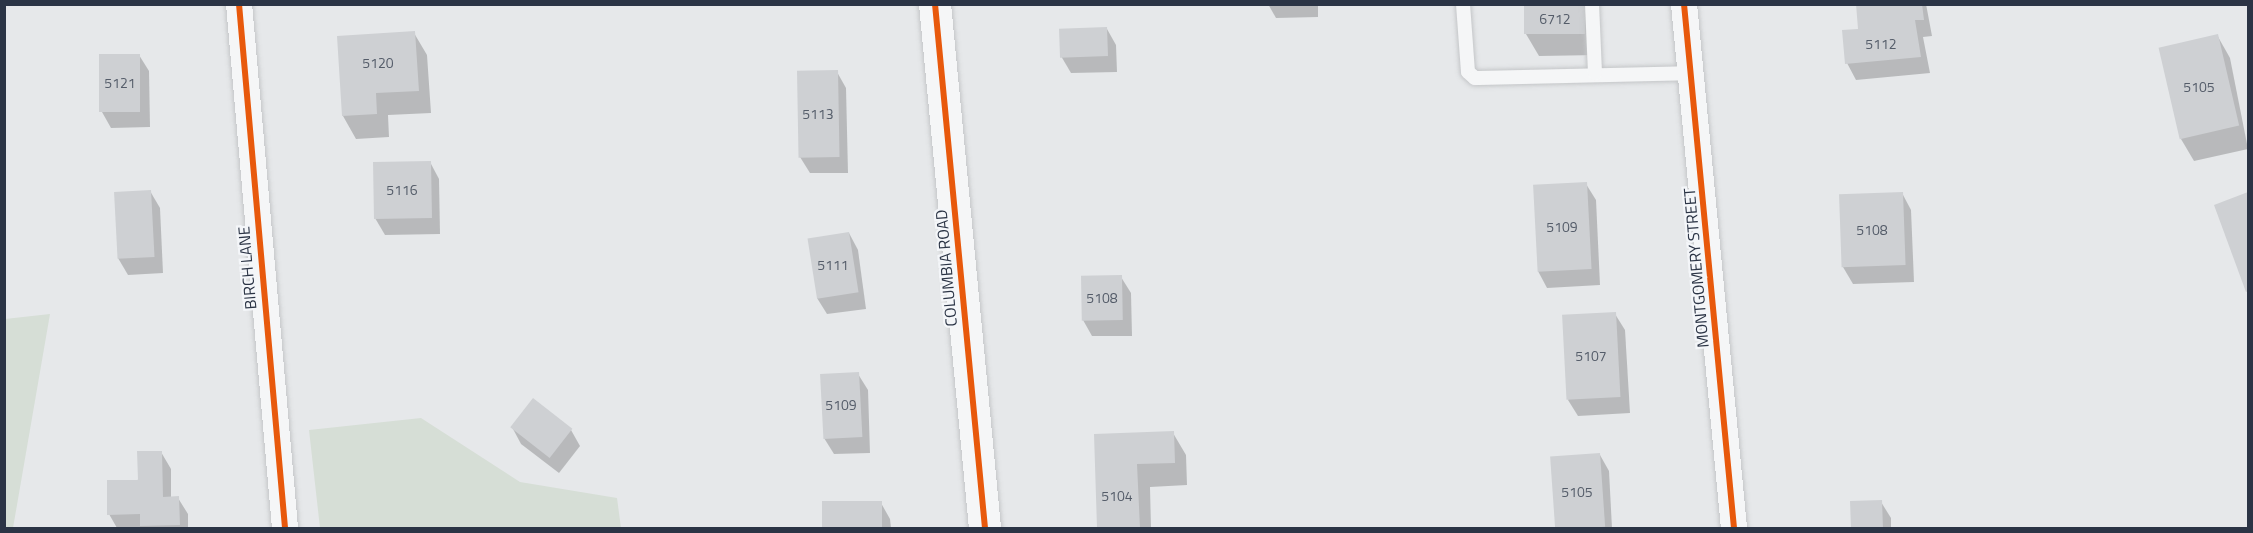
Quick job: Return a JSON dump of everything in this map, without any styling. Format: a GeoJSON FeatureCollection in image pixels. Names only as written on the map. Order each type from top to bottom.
{"type":"FeatureCollection","features":[{"type":"Feature","properties":{"kind":"street","name":"BIRCH LANE"},"geometry":{"type":"LineString","coordinates":[[239,4],[285,528]]}},
{"type":"Feature","properties":{"kind":"street","name":"COLUMBIA ROAD"},"geometry":{"type":"LineString","coordinates":[[935,4],[985,528]]}},
{"type":"Feature","properties":{"kind":"street","name":"MONTGOMERY STREET"},"geometry":{"type":"LineString","coordinates":[[1684,4],[1734,528]]}},
{"type":"Feature","properties":{"kind":"lane"},"geometry":{"type":"LineString","coordinates":[[1463,4],[1468,72],[1475,78],[1691,74]]}},
{"type":"Feature","properties":{"kind":"lane"},"geometry":{"type":"LineString","coordinates":[[1593,4],[1595,74]]}},
{"type":"Feature","properties":{"kind":"shaded area"},"geometry":{"type":"Polygon","coordinates":[[[50,314],[13,528],[5,528],[5,319],[50,314]]]}},
{"type":"Feature","properties":{"kind":"shaded area"},"geometry":{"type":"Polygon","coordinates":[[[421,418],[520,482],[617,498],[621,528],[320,528],[309,430],[421,418]]]}},
{"type":"Feature","properties":{"kind":"building"},"geometry":{"type":"Polygon","coordinates":[[[1524,4],[1585,4],[1585,34],[1524,34],[1524,4]]]}},
{"type":"Feature","properties":{"kind":"building"},"geometry":{"type":"Polygon","coordinates":[[[1856,4],[1922,4],[1924,20],[1915,20],[1921,57],[1845,64],[1842,30],[1858,29],[1856,4]]]}},
{"type":"Feature","properties":{"kind":"building"},"geometry":{"type":"Polygon","coordinates":[[[1107,27],[1108,56],[1060,58],[1059,29],[1107,27]]]}},
{"type":"Feature","properties":{"kind":"building"},"geometry":{"type":"Polygon","coordinates":[[[415,31],[419,91],[376,93],[377,114],[342,116],[337,36],[415,31]]]}},
{"type":"Feature","properties":{"kind":"building"},"geometry":{"type":"Polygon","coordinates":[[[2218,34],[2239,126],[2180,139],[2159,48],[2218,34]]]}},
{"type":"Feature","properties":{"kind":"building"},"geometry":{"type":"Polygon","coordinates":[[[99,54],[140,54],[140,112],[99,112],[99,54]]]}},
{"type":"Feature","properties":{"kind":"building"},"geometry":{"type":"Polygon","coordinates":[[[838,70],[840,157],[799,158],[797,71],[838,70]]]}},
{"type":"Feature","properties":{"kind":"building"},"geometry":{"type":"Polygon","coordinates":[[[431,161],[432,218],[374,219],[373,162],[431,161]]]}},
{"type":"Feature","properties":{"kind":"building"},"geometry":{"type":"Polygon","coordinates":[[[1587,182],[1592,269],[1538,272],[1533,185],[1587,182]]]}},
{"type":"Feature","properties":{"kind":"building"},"geometry":{"type":"Polygon","coordinates":[[[151,190],[155,257],[118,259],[114,192],[151,190]]]}},
{"type":"Feature","properties":{"kind":"building"},"geometry":{"type":"Polygon","coordinates":[[[1903,192],[1906,265],[1842,267],[1839,194],[1903,192]]]}},
{"type":"Feature","properties":{"kind":"building"},"geometry":{"type":"Polygon","coordinates":[[[2248,192],[2248,291],[2246,292],[2214,205],[2248,192]]]}},
{"type":"Feature","properties":{"kind":"building"},"geometry":{"type":"Polygon","coordinates":[[[849,232],[859,292],[817,299],[808,239],[849,232]]]}},
{"type":"Feature","properties":{"kind":"building"},"geometry":{"type":"Polygon","coordinates":[[[1122,275],[1123,320],[1082,321],[1081,276],[1122,275]]]}},
{"type":"Feature","properties":{"kind":"building"},"geometry":{"type":"Polygon","coordinates":[[[1616,312],[1620,397],[1567,400],[1562,315],[1616,312]]]}},
{"type":"Feature","properties":{"kind":"building"},"geometry":{"type":"Polygon","coordinates":[[[859,372],[862,437],[823,439],[820,374],[859,372]]]}},
{"type":"Feature","properties":{"kind":"building"},"geometry":{"type":"Polygon","coordinates":[[[533,398],[572,429],[550,458],[510,427],[533,398]]]}},
{"type":"Feature","properties":{"kind":"building"},"geometry":{"type":"Polygon","coordinates":[[[1174,431],[1175,463],[1137,464],[1140,528],[1097,528],[1094,434],[1174,431]]]}},
{"type":"Feature","properties":{"kind":"building"},"geometry":{"type":"Polygon","coordinates":[[[137,451],[162,451],[163,497],[179,496],[180,525],[140,526],[140,514],[107,515],[107,480],[138,480],[137,451]]]}},
{"type":"Feature","properties":{"kind":"building"},"geometry":{"type":"Polygon","coordinates":[[[1600,453],[1605,527],[1555,528],[1550,456],[1600,453]]]}},
{"type":"Feature","properties":{"kind":"building"},"geometry":{"type":"Polygon","coordinates":[[[1882,500],[1883,528],[1851,528],[1850,501],[1882,500]]]}},
{"type":"Feature","properties":{"kind":"building"},"geometry":{"type":"Polygon","coordinates":[[[822,501],[882,501],[882,528],[822,528],[822,501]]]}},
{"type":"Feature","properties":{"kind":"cycle path"},"geometry":{"type":"LineString","coordinates":[[239,4],[285,528]]}},
{"type":"Feature","properties":{"kind":"cycle path"},"geometry":{"type":"LineString","coordinates":[[935,4],[985,528]]}},
{"type":"Feature","properties":{"kind":"cycle path"},"geometry":{"type":"LineString","coordinates":[[1684,4],[1734,528]]}}]}
